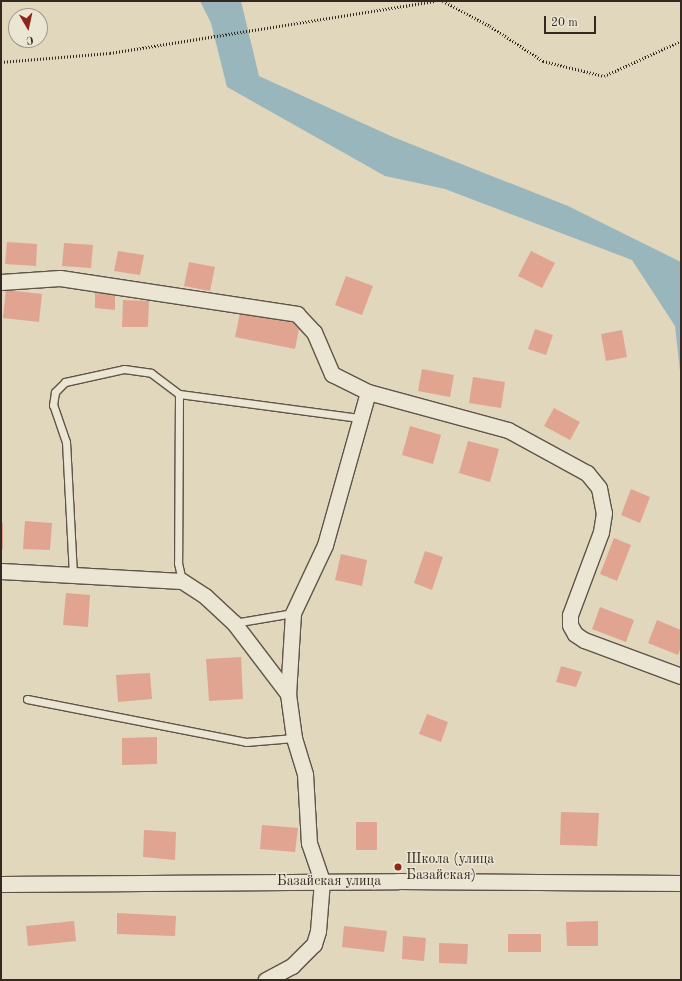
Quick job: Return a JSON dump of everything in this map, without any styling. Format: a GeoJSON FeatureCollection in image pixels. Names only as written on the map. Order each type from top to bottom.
{"type":"FeatureCollection","features":[{"type":"Feature","properties":{"kind":"street"},"geometry":{"type":"LineString","coordinates":[[1,282],[60,278],[297,314],[314,332],[332,374],[368,392],[508,430],[587,473],[599,488],[604,513],[601,532],[570,615],[570,625],[575,634],[584,640],[681,676]]}},
{"type":"Feature","properties":{"kind":"street"},"geometry":{"type":"LineString","coordinates":[[266,980],[292,966],[314,944],[318,931],[322,881],[309,843],[305,774],[294,738],[288,694],[293,613],[324,545],[359,418],[368,392]]}},
{"type":"Feature","properties":{"kind":"street"},"geometry":{"type":"LineString","coordinates":[[1,571],[182,581],[204,596],[234,623],[288,694]]}},
{"type":"Feature","properties":{"kind":"street","name":"Базайская улица"},"geometry":{"type":"LineString","coordinates":[[1,884],[322,881],[681,882]]}},
{"type":"Feature","properties":{"kind":"lane"},"geometry":{"type":"LineString","coordinates":[[73,574],[66,442],[53,405],[55,392],[65,382],[124,369],[151,373],[179,394],[359,418]]}},
{"type":"Feature","properties":{"kind":"lane"},"geometry":{"type":"LineString","coordinates":[[179,394],[178,563],[182,581]]}},
{"type":"Feature","properties":{"kind":"lane"},"geometry":{"type":"LineString","coordinates":[[234,623],[293,613]]}},
{"type":"Feature","properties":{"kind":"lane"},"geometry":{"type":"LineString","coordinates":[[27,700],[246,742],[294,738]]}},
{"type":"Feature","properties":{"kind":"path"},"geometry":{"type":"LineString","coordinates":[[1,62],[110,53],[435,1]]}},
{"type":"Feature","properties":{"kind":"path"},"geometry":{"type":"LineString","coordinates":[[444,1],[490,26],[543,61],[604,76],[681,41]]}},
{"type":"Feature","properties":{"kind":"water"},"geometry":{"type":"Polygon","coordinates":[[[200,1],[241,1],[259,76],[393,137],[568,206],[681,262],[681,380],[675,326],[632,260],[445,189],[385,176],[227,87],[211,23],[200,1]]]}},
{"type":"Feature","properties":{"kind":"building"},"geometry":{"type":"Polygon","coordinates":[[[7,242],[37,244],[36,266],[5,264],[7,242]]]}},
{"type":"Feature","properties":{"kind":"building"},"geometry":{"type":"Polygon","coordinates":[[[64,243],[93,245],[91,268],[62,266],[64,243]]]}},
{"type":"Feature","properties":{"kind":"building"},"geometry":{"type":"Polygon","coordinates":[[[118,251],[144,255],[140,275],[114,271],[118,251]]]}},
{"type":"Feature","properties":{"kind":"building"},"geometry":{"type":"Polygon","coordinates":[[[531,251],[555,263],[542,288],[518,276],[531,251]]]}},
{"type":"Feature","properties":{"kind":"building"},"geometry":{"type":"Polygon","coordinates":[[[189,262],[215,267],[210,291],[184,286],[189,262]]]}},
{"type":"Feature","properties":{"kind":"building"},"geometry":{"type":"Polygon","coordinates":[[[346,276],[373,286],[362,315],[335,305],[346,276]]]}},
{"type":"Feature","properties":{"kind":"building"},"geometry":{"type":"Polygon","coordinates":[[[6,290],[42,294],[39,322],[3,318],[6,290]]]}},
{"type":"Feature","properties":{"kind":"building"},"geometry":{"type":"Polygon","coordinates":[[[95,291],[115,293],[115,310],[95,308],[95,291]]]}},
{"type":"Feature","properties":{"kind":"building"},"geometry":{"type":"Polygon","coordinates":[[[123,300],[149,301],[148,327],[122,327],[123,300]]]}},
{"type":"Feature","properties":{"kind":"building"},"geometry":{"type":"Polygon","coordinates":[[[240,313],[300,324],[295,349],[235,337],[240,313]]]}},
{"type":"Feature","properties":{"kind":"building"},"geometry":{"type":"Polygon","coordinates":[[[535,329],[553,335],[546,355],[528,349],[535,329]]]}},
{"type":"Feature","properties":{"kind":"building"},"geometry":{"type":"Polygon","coordinates":[[[622,330],[627,357],[606,361],[601,334],[622,330]]]}},
{"type":"Feature","properties":{"kind":"building"},"geometry":{"type":"Polygon","coordinates":[[[422,369],[454,375],[450,397],[418,391],[422,369]]]}},
{"type":"Feature","properties":{"kind":"building"},"geometry":{"type":"Polygon","coordinates":[[[473,377],[505,382],[501,408],[469,403],[473,377]]]}},
{"type":"Feature","properties":{"kind":"building"},"geometry":{"type":"Polygon","coordinates":[[[554,408],[580,422],[570,440],[544,426],[554,408]]]}},
{"type":"Feature","properties":{"kind":"building"},"geometry":{"type":"Polygon","coordinates":[[[410,426],[441,435],[433,464],[402,455],[410,426]]]}},
{"type":"Feature","properties":{"kind":"building"},"geometry":{"type":"Polygon","coordinates":[[[468,441],[499,449],[490,482],[459,473],[468,441]]]}},
{"type":"Feature","properties":{"kind":"building"},"geometry":{"type":"Polygon","coordinates":[[[631,489],[650,497],[640,523],[621,515],[631,489]]]}},
{"type":"Feature","properties":{"kind":"building"},"geometry":{"type":"Polygon","coordinates":[[[25,521],[52,523],[50,550],[23,549],[25,521]]]}},
{"type":"Feature","properties":{"kind":"building"},"geometry":{"type":"Polygon","coordinates":[[[1,523],[3,523],[3,549],[1,549],[1,523]]]}},
{"type":"Feature","properties":{"kind":"building"},"geometry":{"type":"Polygon","coordinates":[[[614,538],[631,545],[617,581],[600,574],[614,538]]]}},
{"type":"Feature","properties":{"kind":"building"},"geometry":{"type":"Polygon","coordinates":[[[425,551],[443,557],[432,590],[414,583],[425,551]]]}},
{"type":"Feature","properties":{"kind":"building"},"geometry":{"type":"Polygon","coordinates":[[[341,554],[367,560],[362,586],[335,580],[341,554]]]}},
{"type":"Feature","properties":{"kind":"building"},"geometry":{"type":"Polygon","coordinates":[[[66,593],[90,595],[88,627],[63,625],[66,593]]]}},
{"type":"Feature","properties":{"kind":"building"},"geometry":{"type":"Polygon","coordinates":[[[600,607],[634,620],[626,642],[592,629],[600,607]]]}},
{"type":"Feature","properties":{"kind":"building"},"geometry":{"type":"Polygon","coordinates":[[[657,620],[681,630],[681,647],[678,655],[648,643],[657,620]]]}},
{"type":"Feature","properties":{"kind":"building"},"geometry":{"type":"Polygon","coordinates":[[[241,657],[243,699],[209,701],[206,659],[241,657]]]}},
{"type":"Feature","properties":{"kind":"building"},"geometry":{"type":"Polygon","coordinates":[[[561,666],[582,672],[576,687],[556,682],[561,666]]]}},
{"type":"Feature","properties":{"kind":"building"},"geometry":{"type":"Polygon","coordinates":[[[150,673],[152,699],[118,702],[116,675],[150,673]]]}},
{"type":"Feature","properties":{"kind":"building"},"geometry":{"type":"Polygon","coordinates":[[[427,714],[448,722],[441,742],[419,734],[427,714]]]}},
{"type":"Feature","properties":{"kind":"building"},"geometry":{"type":"Polygon","coordinates":[[[157,737],[157,764],[122,765],[122,738],[157,737]]]}},
{"type":"Feature","properties":{"kind":"building"},"geometry":{"type":"Polygon","coordinates":[[[561,812],[599,813],[597,846],[560,845],[561,812]]]}},
{"type":"Feature","properties":{"kind":"building"},"geometry":{"type":"Polygon","coordinates":[[[356,822],[377,822],[377,850],[356,850],[356,822]]]}},
{"type":"Feature","properties":{"kind":"building"},"geometry":{"type":"Polygon","coordinates":[[[262,825],[298,828],[295,852],[260,849],[262,825]]]}},
{"type":"Feature","properties":{"kind":"building"},"geometry":{"type":"Polygon","coordinates":[[[144,830],[176,832],[175,860],[143,857],[144,830]]]}},
{"type":"Feature","properties":{"kind":"building"},"geometry":{"type":"Polygon","coordinates":[[[117,913],[176,916],[175,936],[117,934],[117,913]]]}},
{"type":"Feature","properties":{"kind":"building"},"geometry":{"type":"Polygon","coordinates":[[[74,921],[76,941],[28,946],[26,926],[74,921]]]}},
{"type":"Feature","properties":{"kind":"building"},"geometry":{"type":"Polygon","coordinates":[[[598,921],[598,946],[567,946],[566,922],[598,921]]]}},
{"type":"Feature","properties":{"kind":"building"},"geometry":{"type":"Polygon","coordinates":[[[344,926],[387,931],[384,952],[342,947],[344,926]]]}},
{"type":"Feature","properties":{"kind":"building"},"geometry":{"type":"Polygon","coordinates":[[[508,934],[541,934],[541,952],[508,952],[508,934]]]}},
{"type":"Feature","properties":{"kind":"building"},"geometry":{"type":"Polygon","coordinates":[[[403,936],[426,938],[424,961],[402,959],[403,936]]]}},
{"type":"Feature","properties":{"kind":"building"},"geometry":{"type":"Polygon","coordinates":[[[439,943],[468,944],[467,964],[439,963],[439,943]]]}},
{"type":"Feature","properties":{"kind":"place","name":"Школа (улица Базайская)"},"geometry":{"type":"Point","coordinates":[398,867]}}]}
